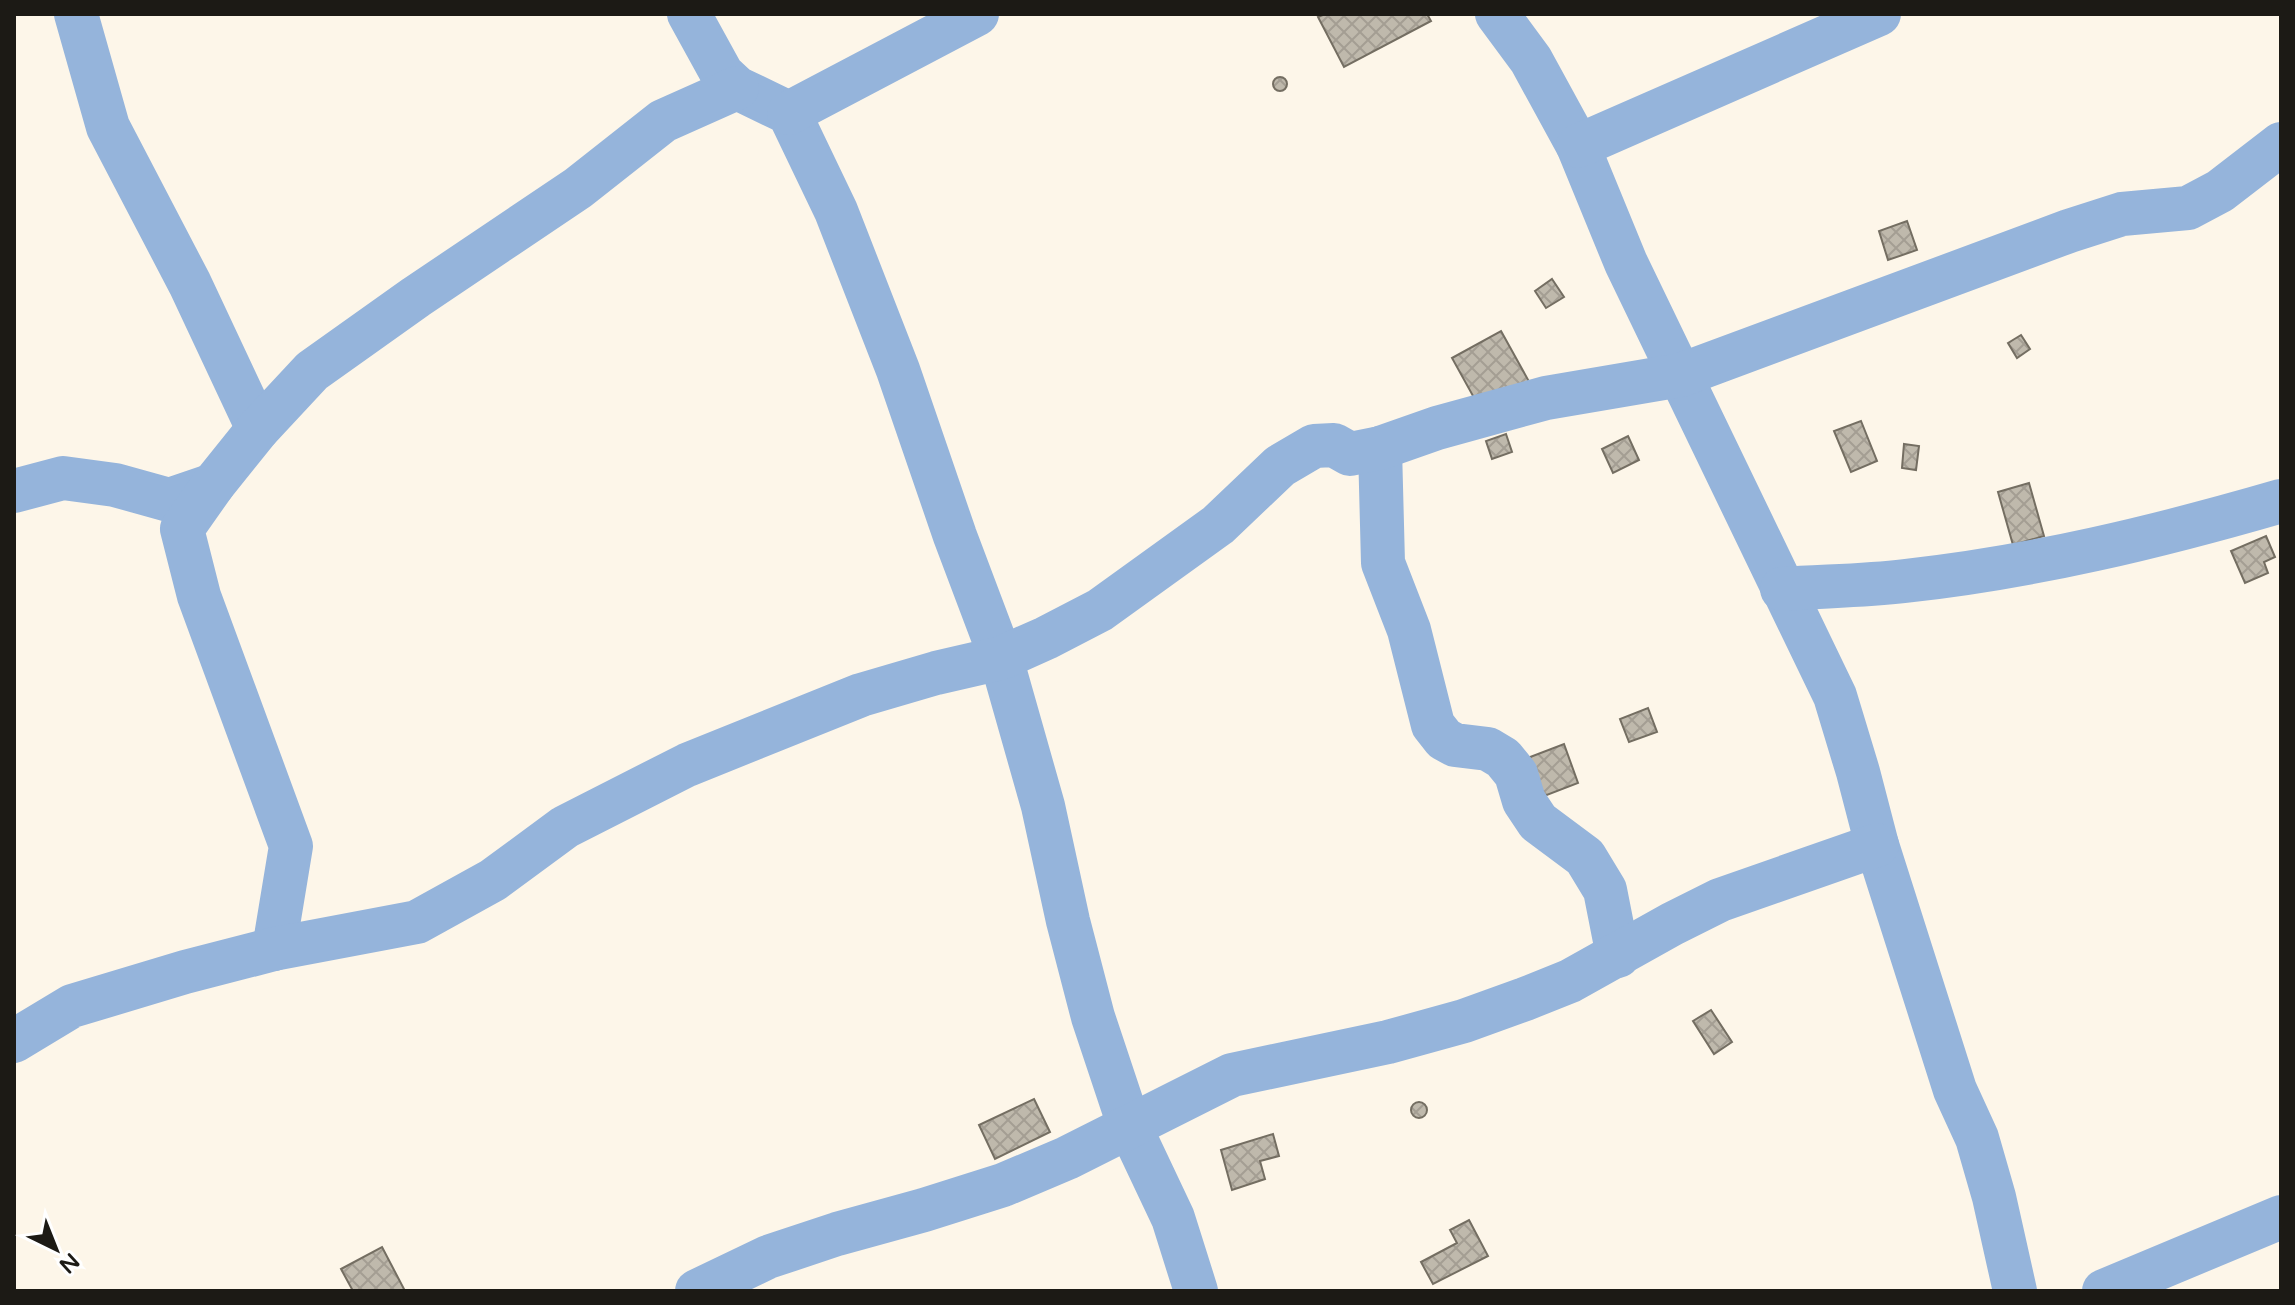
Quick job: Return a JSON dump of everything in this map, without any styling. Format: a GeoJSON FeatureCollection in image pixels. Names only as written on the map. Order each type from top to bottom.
{"type":"FeatureCollection","features":[{"type":"Feature","properties":{"kind":"street"},"geometry":{"type":"LineString","coordinates":[[76,14],[108,127],[190,284],[258,429]]}},
{"type":"Feature","properties":{"kind":"street"},"geometry":{"type":"LineString","coordinates":[[689,14],[722,74],[737,88],[789,113],[836,211],[898,370],[1001,658],[1043,806],[1093,1017],[1129,1125],[1173,1218],[1196,1291]]}},
{"type":"Feature","properties":{"kind":"street"},"geometry":{"type":"LineString","coordinates":[[789,113],[977,14]]}},
{"type":"Feature","properties":{"kind":"street"},"geometry":{"type":"LineString","coordinates":[[1497,14],[1531,60],[1578,146],[1619,249],[1835,696],[1877,845],[1955,1090],[1977,1138],[2015,1291]]}},
{"type":"Feature","properties":{"kind":"street"},"geometry":{"type":"LineString","coordinates":[[1578,146],[1879,14]]}},
{"type":"Feature","properties":{"kind":"street"},"geometry":{"type":"LineString","coordinates":[[274,949],[291,846],[199,596],[182,529],[258,429],[312,371],[578,188],[663,121],[737,88]]}},
{"type":"Feature","properties":{"kind":"street"},"geometry":{"type":"LineString","coordinates":[[14,1041],[72,1006],[185,972],[274,949],[417,922],[493,880],[565,827],[687,765],[861,695],[1001,658],[1046,638],[1100,610],[1218,525],[1280,466],[1314,446],[1334,445],[1350,454],[1380,448],[1437,428],[1546,398],[1681,375],[2069,231],[2122,214],[2188,208],[2220,191],[2281,144]]}},
{"type":"Feature","properties":{"kind":"street"},"geometry":{"type":"LineString","coordinates":[[1380,448],[1383,563],[1409,630],[1433,725],[1444,739],[1455,745],[1488,749],[1503,758],[1516,774],[1524,801],[1538,822],[1585,857],[1605,890],[1618,956]]}},
{"type":"Feature","properties":{"kind":"street"},"geometry":{"type":"LineString","coordinates":[[14,491],[63,478],[115,485],[169,500],[213,485]]}},
{"type":"Feature","properties":{"kind":"street"},"geometry":{"type":"LineString","coordinates":[[1782,589],[1904,582],[2046,560],[2123,545],[2281,501]]}},
{"type":"Feature","properties":{"kind":"street"},"geometry":{"type":"LineString","coordinates":[[697,1291],[768,1257],[1003,1185],[1067,1158],[1232,1075],[1376,1045],[1464,1021],[1570,981],[1720,900],[1877,845]]}},
{"type":"Feature","properties":{"kind":"street"},"geometry":{"type":"LineString","coordinates":[[2104,1291],[2281,1217]]}},
{"type":"Feature","properties":{"kind":"building"},"geometry":{"type":"Polygon","coordinates":[[[1325,14],[1427,14],[1431,21],[1344,67],[1318,17],[1325,14]]]}},
{"type":"Feature","properties":{"kind":"building"},"geometry":{"type":"Polygon","coordinates":[[[1280,77],[1287,84],[1280,91],[1273,84],[1280,77]]]}},
{"type":"Feature","properties":{"kind":"building"},"geometry":{"type":"Polygon","coordinates":[[[1907,221],[1917,250],[1888,260],[1879,231],[1907,221]]]}},
{"type":"Feature","properties":{"kind":"building"},"geometry":{"type":"Polygon","coordinates":[[[1552,279],[1564,297],[1546,308],[1535,291],[1552,279]]]}},
{"type":"Feature","properties":{"kind":"building"},"geometry":{"type":"Polygon","coordinates":[[[1501,331],[1532,387],[1483,414],[1452,358],[1501,331]]]}},
{"type":"Feature","properties":{"kind":"building"},"geometry":{"type":"Polygon","coordinates":[[[2021,335],[2030,349],[2017,358],[2008,343],[2021,335]]]}},
{"type":"Feature","properties":{"kind":"building"},"geometry":{"type":"Polygon","coordinates":[[[1861,421],[1877,461],[1851,472],[1834,431],[1861,421]]]}},
{"type":"Feature","properties":{"kind":"building"},"geometry":{"type":"Polygon","coordinates":[[[1506,434],[1512,452],[1492,459],[1486,441],[1506,434]]]}},
{"type":"Feature","properties":{"kind":"building"},"geometry":{"type":"Polygon","coordinates":[[[1628,436],[1639,460],[1613,473],[1602,449],[1628,436]]]}},
{"type":"Feature","properties":{"kind":"building"},"geometry":{"type":"Polygon","coordinates":[[[1904,444],[1919,446],[1916,470],[1902,468],[1904,444]]]}},
{"type":"Feature","properties":{"kind":"building"},"geometry":{"type":"Polygon","coordinates":[[[2029,483],[2044,536],[2013,545],[1998,492],[2029,483]]]}},
{"type":"Feature","properties":{"kind":"building"},"geometry":{"type":"Polygon","coordinates":[[[2266,536],[2275,557],[2264,562],[2268,573],[2245,583],[2231,551],[2266,536]]]}},
{"type":"Feature","properties":{"kind":"building"},"geometry":{"type":"Polygon","coordinates":[[[1648,708],[1657,732],[1629,742],[1620,719],[1648,708]]]}},
{"type":"Feature","properties":{"kind":"building"},"geometry":{"type":"Polygon","coordinates":[[[1564,744],[1578,783],[1539,798],[1525,759],[1564,744]]]}},
{"type":"Feature","properties":{"kind":"building"},"geometry":{"type":"Polygon","coordinates":[[[1711,1010],[1732,1042],[1714,1054],[1693,1021],[1711,1010]]]}},
{"type":"Feature","properties":{"kind":"building"},"geometry":{"type":"Polygon","coordinates":[[[1034,1099],[1050,1132],[995,1159],[979,1125],[1034,1099]]]}},
{"type":"Feature","properties":{"kind":"building"},"geometry":{"type":"Polygon","coordinates":[[[1416,1102],[1422,1102],[1427,1110],[1425,1116],[1416,1118],[1411,1113],[1411,1107],[1416,1102]]]}},
{"type":"Feature","properties":{"kind":"building"},"geometry":{"type":"Polygon","coordinates":[[[1273,1134],[1279,1156],[1260,1161],[1265,1179],[1232,1190],[1221,1150],[1273,1134]]]}},
{"type":"Feature","properties":{"kind":"building"},"geometry":{"type":"Polygon","coordinates":[[[1469,1220],[1488,1256],[1433,1284],[1421,1262],[1457,1243],[1450,1230],[1469,1220]]]}},
{"type":"Feature","properties":{"kind":"building"},"geometry":{"type":"Polygon","coordinates":[[[382,1247],[405,1291],[353,1291],[341,1269],[382,1247]]]}}]}
